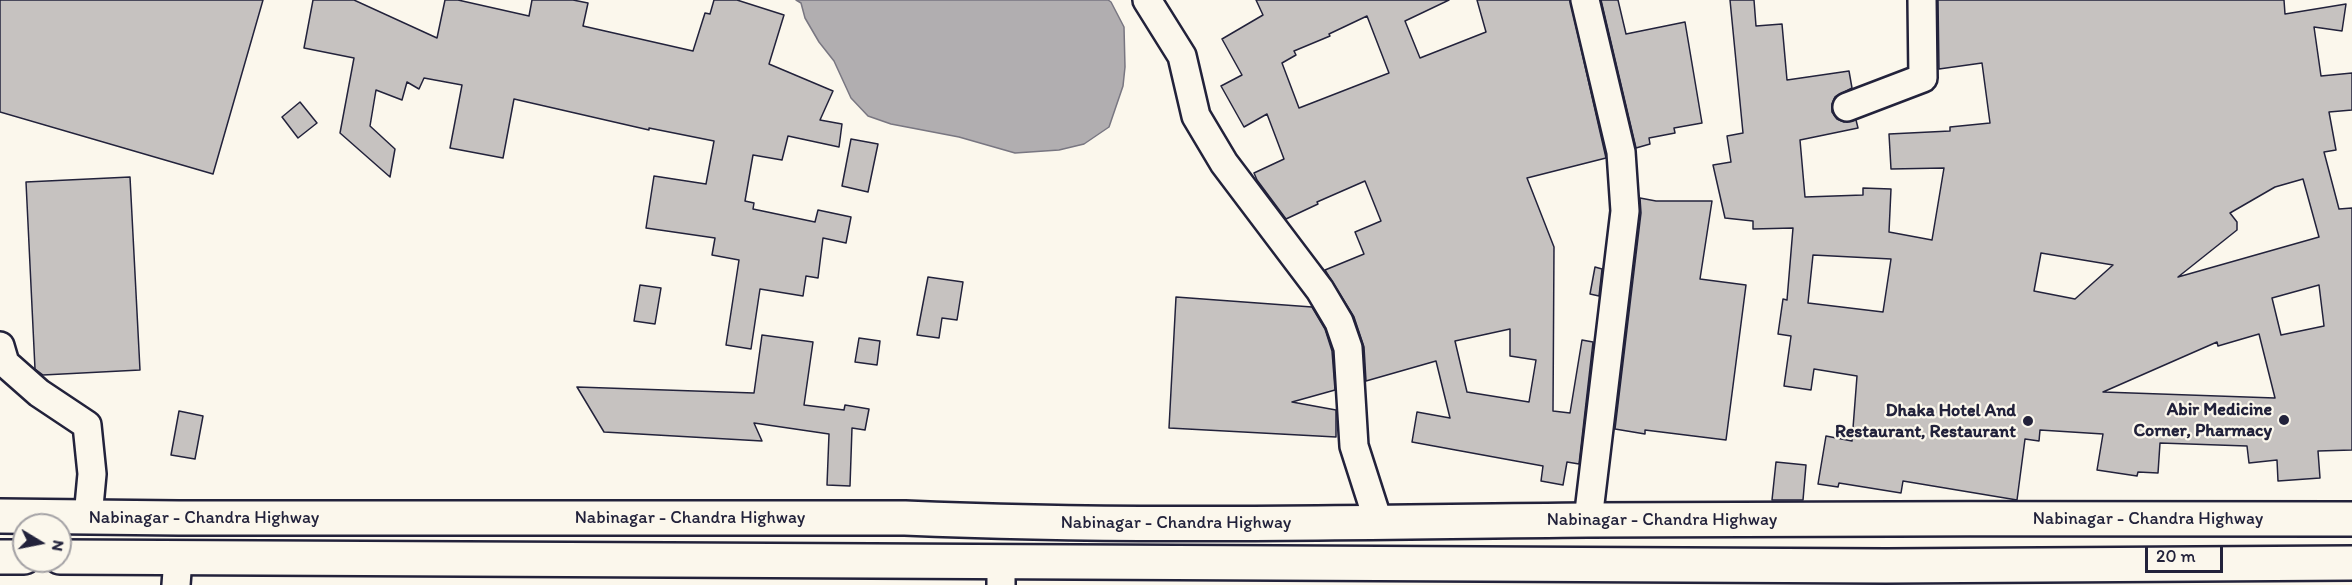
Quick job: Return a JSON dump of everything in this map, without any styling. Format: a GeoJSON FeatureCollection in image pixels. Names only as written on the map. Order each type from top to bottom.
{"type":"FeatureCollection","features":[{"type":"Feature","properties":{"kind":"highway","name":"Nabinagar - Chandra Highway"},"geometry":{"type":"LineString","coordinates":[[0,516],[905,518],[1004,522],[1379,524],[1588,520],[2352,519]]}},
{"type":"Feature","properties":{"kind":"highway"},"geometry":{"type":"LineString","coordinates":[[72,558],[177,571],[1001,574],[1626,563],[1886,566],[2352,563]]}},
{"type":"Feature","properties":{"kind":"street"},"geometry":{"type":"LineString","coordinates":[[1147,0],[1182,56],[1196,116],[1224,163],[1320,290],[1340,322],[1348,348],[1354,446],[1379,524]]}},
{"type":"Feature","properties":{"kind":"street"},"geometry":{"type":"LineString","coordinates":[[1585,0],[1621,152],[1626,211],[1588,520]]}},
{"type":"Feature","properties":{"kind":"street"},"geometry":{"type":"LineString","coordinates":[[1847,107],[1923,78],[1922,0]]}},
{"type":"Feature","properties":{"kind":"street"},"geometry":{"type":"LineString","coordinates":[[0,346],[5,363],[39,393],[87,425],[92,474],[88,517]]}},
{"type":"Feature","properties":{"kind":"shaded area"},"geometry":{"type":"Polygon","coordinates":[[[796,0],[1108,0],[1124,27],[1123,86],[1109,127],[1084,144],[1059,150],[1015,153],[959,137],[891,124],[868,116],[851,98],[834,61],[819,42],[805,18],[801,3],[796,0]]]}},
{"type":"Feature","properties":{"kind":"building"},"geometry":{"type":"Polygon","coordinates":[[[0,0],[263,0],[213,174],[0,112],[0,0]]]}},
{"type":"Feature","properties":{"kind":"building"},"geometry":{"type":"Polygon","coordinates":[[[313,0],[354,0],[437,38],[445,0],[458,0],[529,16],[532,0],[573,0],[588,3],[583,26],[693,51],[705,13],[710,14],[714,0],[737,0],[784,15],[769,64],[833,91],[820,120],[842,124],[839,147],[788,136],[782,160],[753,155],[745,201],[754,203],[753,209],[815,222],[818,210],[851,217],[846,243],[823,238],[818,278],[806,276],[803,296],[760,289],[751,349],[726,345],[739,260],[712,255],[715,238],[646,228],[654,176],[706,184],[714,141],[649,128],[649,130],[514,99],[503,158],[450,148],[462,85],[424,78],[419,89],[407,82],[402,100],[376,90],[370,126],[395,149],[390,177],[340,133],[354,58],[304,48],[313,0]]]}},
{"type":"Feature","properties":{"kind":"building"},"geometry":{"type":"Polygon","coordinates":[[[1256,0],[1449,0],[1405,21],[1420,58],[1486,32],[1477,0],[1570,0],[1606,158],[1527,178],[1554,247],[1553,411],[1570,413],[1582,340],[1593,342],[1579,464],[1567,462],[1563,485],[1541,481],[1543,466],[1412,442],[1417,412],[1450,418],[1436,361],[1366,381],[1364,347],[1354,317],[1325,270],[1364,254],[1355,232],[1381,221],[1365,181],[1317,202],[1318,204],[1286,219],[1254,173],[1284,159],[1267,114],[1244,127],[1221,86],[1242,75],[1222,39],[1263,15],[1256,0]],[[1367,16],[1329,34],[1330,36],[1294,51],[1296,55],[1282,63],[1299,108],[1389,73],[1367,16]],[[1510,329],[1455,341],[1467,392],[1529,402],[1536,360],[1510,356],[1510,329]]]}},
{"type":"Feature","properties":{"kind":"building"},"geometry":{"type":"Polygon","coordinates":[[[1601,0],[1618,0],[1626,34],[1685,22],[1702,123],[1674,128],[1675,133],[1649,138],[1650,144],[1636,148],[1601,0]]]}},
{"type":"Feature","properties":{"kind":"building"},"geometry":{"type":"Polygon","coordinates":[[[1730,0],[1754,0],[1756,26],[1782,24],[1787,80],[1849,71],[1852,88],[1835,97],[1832,112],[1837,119],[1844,122],[1856,120],[1858,128],[1800,140],[1805,197],[1863,195],[1863,188],[1891,189],[1889,232],[1932,240],[1944,168],[1891,169],[1889,134],[1950,131],[1950,127],[1990,123],[1982,63],[1939,69],[1938,0],[2284,0],[2285,14],[2346,4],[2342,31],[2314,27],[2321,76],[2352,73],[2352,110],[2329,112],[2336,150],[2324,152],[2339,209],[2352,208],[2352,450],[2318,451],[2320,478],[2278,481],[2277,460],[2249,463],[2247,446],[2160,443],[2158,473],[2138,472],[2137,476],[2097,470],[2103,434],[2040,430],[2039,441],[2025,439],[2017,500],[1903,481],[1901,493],[1839,483],[1838,487],[1818,484],[1826,436],[1852,441],[1857,376],[1814,369],[1811,390],[1784,386],[1791,336],[1778,334],[1783,299],[1787,300],[1793,228],[1753,229],[1753,221],[1725,218],[1713,165],[1731,162],[1727,136],[1743,133],[1730,0]],[[2303,179],[2275,187],[2230,213],[2237,222],[2237,230],[2178,277],[2319,237],[2303,179]],[[2041,253],[2034,291],[2075,299],[2113,265],[2041,253]],[[1813,255],[1808,303],[1883,312],[1891,259],[1813,255]],[[2319,285],[2272,298],[2281,335],[2324,326],[2319,285]],[[2259,334],[2218,346],[2217,342],[2103,392],[2275,398],[2259,334]]]}},
{"type":"Feature","properties":{"kind":"building"},"geometry":{"type":"Polygon","coordinates":[[[300,102],[317,123],[298,138],[282,117],[300,102]]]}},
{"type":"Feature","properties":{"kind":"building"},"geometry":{"type":"Polygon","coordinates":[[[851,139],[878,144],[868,192],[842,186],[851,139]]]}},
{"type":"Feature","properties":{"kind":"building"},"geometry":{"type":"Polygon","coordinates":[[[130,177],[140,370],[43,375],[35,369],[26,182],[130,177]]]}},
{"type":"Feature","properties":{"kind":"building"},"geometry":{"type":"Polygon","coordinates":[[[1640,198],[1656,201],[1712,201],[1700,279],[1746,285],[1726,440],[1645,430],[1645,434],[1615,429],[1641,213],[1640,198]]]}},
{"type":"Feature","properties":{"kind":"building"},"geometry":{"type":"Polygon","coordinates":[[[1595,267],[1602,269],[1599,296],[1590,294],[1595,267]]]}},
{"type":"Feature","properties":{"kind":"building"},"geometry":{"type":"Polygon","coordinates":[[[928,277],[963,282],[957,320],[942,318],[939,338],[917,335],[928,277]]]}},
{"type":"Feature","properties":{"kind":"building"},"geometry":{"type":"Polygon","coordinates":[[[640,285],[661,288],[655,324],[634,321],[640,285]]]}},
{"type":"Feature","properties":{"kind":"building"},"geometry":{"type":"Polygon","coordinates":[[[1176,297],[1312,307],[1325,329],[1332,351],[1335,390],[1292,402],[1336,410],[1336,437],[1169,428],[1176,297]]]}},
{"type":"Feature","properties":{"kind":"building"},"geometry":{"type":"Polygon","coordinates":[[[762,335],[813,342],[804,405],[844,410],[845,405],[869,409],[865,430],[852,428],[850,486],[827,485],[829,434],[754,423],[762,441],[604,432],[577,387],[754,393],[762,335]]]}},
{"type":"Feature","properties":{"kind":"building"},"geometry":{"type":"Polygon","coordinates":[[[859,338],[880,341],[877,365],[855,362],[859,338]]]}},
{"type":"Feature","properties":{"kind":"building"},"geometry":{"type":"Polygon","coordinates":[[[179,411],[203,416],[195,459],[171,455],[179,411]]]}},
{"type":"Feature","properties":{"kind":"building"},"geometry":{"type":"Polygon","coordinates":[[[1776,462],[1806,465],[1803,500],[1772,500],[1776,462]]]}},
{"type":"Feature","properties":{"kind":"place","name":"Abir Medicine Corner, Pharmacy"},"geometry":{"type":"Point","coordinates":[2284,420]}},
{"type":"Feature","properties":{"kind":"place","name":"Dhaka Hotel And Restaurant, Restaurant"},"geometry":{"type":"Point","coordinates":[2028,421]}}]}
